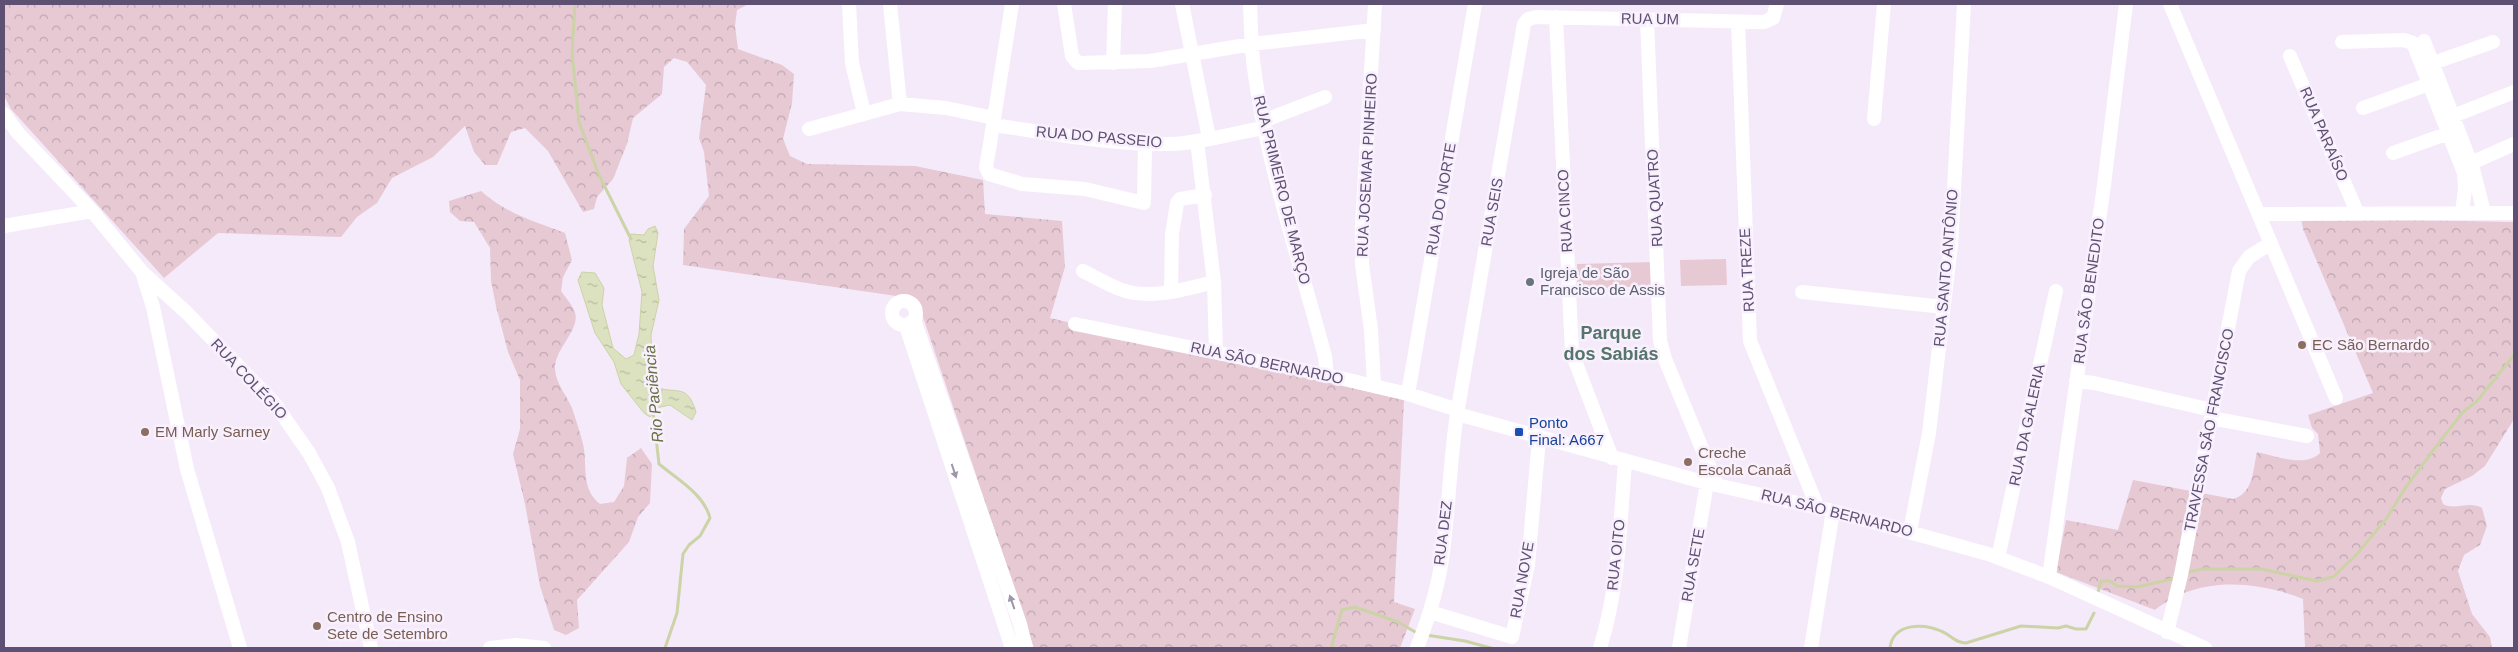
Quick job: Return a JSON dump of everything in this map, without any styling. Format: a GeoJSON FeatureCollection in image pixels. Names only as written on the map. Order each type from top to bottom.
{"type":"FeatureCollection","features":[{"type":"Feature","properties":{"kind":"street"},"geometry":{"type":"LineString","coordinates":[[849,4],[852,63],[864,113]]}},
{"type":"Feature","properties":{"kind":"street"},"geometry":{"type":"LineString","coordinates":[[890,4],[900,104]]}},
{"type":"Feature","properties":{"kind":"street"},"geometry":{"type":"LineString","coordinates":[[1012,4],[986,167],[989,174],[1022,184],[1085,189],[1144,203],[1145,143]]}},
{"type":"Feature","properties":{"kind":"street"},"geometry":{"type":"LineString","coordinates":[[1064,4],[1072,56],[1078,63],[1150,61],[1252,44],[1374,30]]}},
{"type":"Feature","properties":{"kind":"street"},"geometry":{"type":"LineString","coordinates":[[1113,63],[1115,4]]}},
{"type":"Feature","properties":{"kind":"street"},"geometry":{"type":"LineString","coordinates":[[1182,4],[1192,55],[1203,140],[1205,195],[1214,282],[1216,352]]}},
{"type":"Feature","properties":{"kind":"street","name":"RUA PRIMEIRO DE MARÇO"},"geometry":{"type":"LineString","coordinates":[[1250,4],[1252,44],[1264,124],[1292,240],[1325,357],[1327,375]]}},
{"type":"Feature","properties":{"kind":"street","name":"RUA JOSEMAR PINHEIRO"},"geometry":{"type":"LineString","coordinates":[[1374,386],[1371,330],[1362,264],[1362,225],[1375,4]]}},
{"type":"Feature","properties":{"kind":"street","name":"RUA DO NORTE"},"geometry":{"type":"LineString","coordinates":[[1408,394],[1475,4]]}},
{"type":"Feature","properties":{"kind":"street","name":"RUA UM"},"geometry":{"type":"LineString","coordinates":[[1536,16],[1764,22],[1773,18],[1777,4]]}},
{"type":"Feature","properties":{"kind":"street"},"geometry":{"type":"LineString","coordinates":[[1874,119],[1884,4]]}},
{"type":"Feature","properties":{"kind":"street","name":"RUA SANTO ANTÔNIO"},"geometry":{"type":"LineString","coordinates":[[1910,531],[1929,433],[1951,245],[1964,4]]}},
{"type":"Feature","properties":{"kind":"street","name":"RUA SÃO BENEDITO"},"geometry":{"type":"LineString","coordinates":[[2049,578],[2104,185],[2126,4]]}},
{"type":"Feature","properties":{"kind":"street"},"geometry":{"type":"LineString","coordinates":[[2170,4],[2336,398]]}},
{"type":"Feature","properties":{"kind":"street","name":"RUA SEIS"},"geometry":{"type":"LineString","coordinates":[[1457,412],[1524,24],[1528,19],[1536,16]]}},
{"type":"Feature","properties":{"kind":"street","name":"RUA CINCO"},"geometry":{"type":"LineString","coordinates":[[1556,17],[1572,353],[1619,460]]}},
{"type":"Feature","properties":{"kind":"street","name":"RUA QUATRO"},"geometry":{"type":"LineString","coordinates":[[1647,19],[1660,341],[1712,484]]}},
{"type":"Feature","properties":{"kind":"street","name":"RUA TREZE"},"geometry":{"type":"LineString","coordinates":[[1738,22],[1750,340],[1817,506]]}},
{"type":"Feature","properties":{"kind":"street"},"geometry":{"type":"LineString","coordinates":[[2424,40],[2471,164],[2484,213]]}},
{"type":"Feature","properties":{"kind":"street"},"geometry":{"type":"LineString","coordinates":[[2342,42],[2409,41],[2413,43],[2466,181],[2462,212]]}},
{"type":"Feature","properties":{"kind":"street"},"geometry":{"type":"LineString","coordinates":[[2433,63],[2493,42]]}},
{"type":"Feature","properties":{"kind":"street","name":"RUA PARAÍSO"},"geometry":{"type":"LineString","coordinates":[[2290,56],[2357,212]]}},
{"type":"Feature","properties":{"kind":"street"},"geometry":{"type":"LineString","coordinates":[[2363,108],[2429,84]]}},
{"type":"Feature","properties":{"kind":"street"},"geometry":{"type":"LineString","coordinates":[[2453,116],[2514,92]]}},
{"type":"Feature","properties":{"kind":"street","name":"RUA DO PASSEIO"},"geometry":{"type":"LineString","coordinates":[[809,130],[900,104],[946,108],[993,121],[1145,143],[1203,140],[1264,124],[1325,97]]}},
{"type":"Feature","properties":{"kind":"street"},"geometry":{"type":"LineString","coordinates":[[4,114],[18,133],[92,211],[142,272],[153,307],[187,469],[240,648]]}},
{"type":"Feature","properties":{"kind":"street"},"geometry":{"type":"LineString","coordinates":[[2393,153],[2449,133]]}},
{"type":"Feature","properties":{"kind":"street"},"geometry":{"type":"LineString","coordinates":[[2471,164],[2514,144]]}},
{"type":"Feature","properties":{"kind":"street"},"geometry":{"type":"LineString","coordinates":[[1171,292],[1172,234],[1177,203],[1180,199],[1205,195]]}},
{"type":"Feature","properties":{"kind":"street"},"geometry":{"type":"LineString","coordinates":[[4,226],[92,211]]}},
{"type":"Feature","properties":{"kind":"street"},"geometry":{"type":"LineString","coordinates":[[2260,214],[2357,212],[2514,213]]}},
{"type":"Feature","properties":{"kind":"street","name":"TRAVESSA SÃO FRANCISCO"},"geometry":{"type":"LineString","coordinates":[[2167,632],[2181,575],[2239,271],[2249,258],[2272,243]]}},
{"type":"Feature","properties":{"kind":"street"},"geometry":{"type":"LineString","coordinates":[[1083,271],[1123,290],[1148,293],[1171,292],[1214,282]]}},
{"type":"Feature","properties":{"kind":"street","name":"RUA COLÉGIO"},"geometry":{"type":"LineString","coordinates":[[142,272],[187,313],[275,404],[308,453],[328,488],[348,542],[370,648]]}},
{"type":"Feature","properties":{"kind":"street"},"geometry":{"type":"LineString","coordinates":[[1802,292],[1944,307]]}},
{"type":"Feature","properties":{"kind":"street","name":"RUA DA GALERIA"},"geometry":{"type":"LineString","coordinates":[[1998,558],[2056,292]]}},
{"type":"Feature","properties":{"kind":"street"},"geometry":{"type":"LineString","coordinates":[[1012,648],[910,323],[1020,624],[1026,648]]}},
{"type":"Feature","properties":{"kind":"street","name":"RUA SÃO BERNARDO"},"geometry":{"type":"LineString","coordinates":[[1075,324],[1327,375],[1408,394],[1539,438],[1619,460],[1712,484],[1817,506],[1910,531],[1998,558],[2049,578],[2205,648]]}},
{"type":"Feature","properties":{"kind":"street"},"geometry":{"type":"LineString","coordinates":[[2076,381],[2094,383],[2211,414],[2307,436]]}},
{"type":"Feature","properties":{"kind":"street","name":"RUA DEZ"},"geometry":{"type":"LineString","coordinates":[[1418,646],[1428,619],[1443,554],[1450,456],[1457,412]]}},
{"type":"Feature","properties":{"kind":"street","name":"RUA NOVE"},"geometry":{"type":"LineString","coordinates":[[1428,619],[1512,637],[1528,565],[1539,438]]}},
{"type":"Feature","properties":{"kind":"street","name":"RUA OITO"},"geometry":{"type":"LineString","coordinates":[[1600,648],[1607,625],[1616,574],[1619,460]]}},
{"type":"Feature","properties":{"kind":"street","name":"RUA SETE"},"geometry":{"type":"LineString","coordinates":[[1679,648],[1712,484]]}},
{"type":"Feature","properties":{"kind":"street"},"geometry":{"type":"LineString","coordinates":[[1811,648],[1833,510]]}},
{"type":"Feature","properties":{"kind":"street"},"geometry":{"type":"LineString","coordinates":[[490,648],[516,645],[544,648]]}},
{"type":"Feature","properties":{"kind":"green space"},"geometry":{"type":"Polygon","coordinates":[[[4,4],[749,4],[737,10],[735,26],[738,49],[782,65],[794,74],[792,103],[783,139],[790,156],[807,164],[915,166],[983,180],[985,214],[1062,221],[1065,267],[1050,318],[1404,400],[1394,602],[1415,609],[1400,648],[1034,648],[917,299],[683,265],[684,229],[709,196],[704,152],[699,138],[706,85],[687,62],[674,58],[664,67],[662,94],[633,118],[627,144],[613,179],[597,197],[594,209],[583,212],[548,151],[525,128],[511,132],[497,165],[485,165],[474,152],[465,126],[433,157],[392,178],[377,203],[357,217],[341,237],[218,233],[164,278],[11,109],[4,96],[4,4]]]}},
{"type":"Feature","properties":{"kind":"green space"},"geometry":{"type":"Polygon","coordinates":[[[481,191],[501,206],[531,221],[565,233],[572,260],[563,277],[561,291],[573,307],[576,317],[572,331],[559,353],[555,369],[557,379],[572,408],[579,430],[583,444],[587,484],[594,498],[600,504],[614,502],[624,486],[627,458],[641,448],[652,464],[650,503],[638,517],[629,542],[577,600],[579,628],[566,635],[554,630],[540,586],[525,504],[513,454],[520,429],[520,380],[508,352],[496,306],[491,281],[490,248],[474,222],[460,221],[450,212],[449,201],[481,191]]]}},
{"type":"Feature","properties":{"kind":"green space"},"geometry":{"type":"Polygon","coordinates":[[[2301,218],[2514,222],[2514,419],[2485,466],[2472,476],[2445,489],[2441,498],[2443,504],[2448,506],[2472,505],[2482,508],[2487,526],[2480,545],[2464,555],[2458,571],[2472,614],[2490,637],[2492,648],[2305,648],[2303,599],[2285,593],[2246,585],[2208,587],[2189,591],[2171,599],[2155,610],[2056,572],[2066,520],[2118,530],[2133,480],[2233,499],[2245,492],[2248,487],[2257,452],[2290,460],[2306,460],[2314,457],[2320,453],[2318,434],[2312,428],[2308,415],[2373,393],[2303,229],[2301,218]]]}},
{"type":"Feature","properties":{"kind":"green space"},"geometry":{"type":"Polygon","coordinates":[[[1726,259],[1727,285],[1681,286],[1680,260],[1726,259]]]}},
{"type":"Feature","properties":{"kind":"green space"},"geometry":{"type":"Polygon","coordinates":[[[1652,262],[1652,286],[1577,289],[1577,264],[1652,262]]]}},
{"type":"Feature","properties":{"kind":"water"},"geometry":{"type":"Polygon","coordinates":[[[655,226],[658,233],[653,266],[659,300],[651,335],[652,378],[656,387],[680,391],[689,397],[696,412],[692,420],[670,405],[656,408],[650,417],[644,413],[621,384],[614,362],[595,333],[578,280],[582,272],[595,273],[604,288],[602,305],[613,348],[626,359],[634,355],[639,334],[642,292],[629,240],[631,234],[644,235],[648,229],[655,226]]]}},
{"type":"Feature","properties":{"kind":"waterway","name":"Rio Paciência"},"geometry":{"type":"LineString","coordinates":[[575,4],[572,52],[579,122],[599,175],[631,239]]}},
{"type":"Feature","properties":{"kind":"waterway"},"geometry":{"type":"LineString","coordinates":[[2189,572],[2202,569],[2261,569],[2317,581],[2333,577],[2356,555],[2386,519],[2406,487],[2441,440],[2463,412],[2477,401],[2514,355]]}},
{"type":"Feature","properties":{"kind":"waterway","name":"Rio Paciência"},"geometry":{"type":"LineString","coordinates":[[653,411],[659,464],[696,494],[707,509],[710,518],[700,536],[689,545],[683,554],[677,613],[665,648]]}},
{"type":"Feature","properties":{"kind":"waterway"},"geometry":{"type":"LineString","coordinates":[[2098,592],[2101,581],[2110,581],[2117,586],[2137,587],[2172,579]]}},
{"type":"Feature","properties":{"kind":"waterway"},"geometry":{"type":"LineString","coordinates":[[1331,648],[1342,610],[1355,607],[1398,622],[1417,633]]}},
{"type":"Feature","properties":{"kind":"waterway"},"geometry":{"type":"LineString","coordinates":[[1890,648],[1892,640],[1897,634],[1910,627],[1934,628],[1959,642],[1966,643],[2021,626],[2058,628],[2066,626],[2086,629],[2094,613]]}},
{"type":"Feature","properties":{"kind":"waterway"},"geometry":{"type":"LineString","coordinates":[[1426,635],[1465,641],[1491,648]]}},
{"type":"Feature","properties":{"kind":"place","name":"Igreja de São Francisco de Assis"},"geometry":{"type":"Point","coordinates":[1530,282]}},
{"type":"Feature","properties":{"kind":"place","name":"EC São Bernardo"},"geometry":{"type":"Point","coordinates":[2302,345]}},
{"type":"Feature","properties":{"kind":"place","name":"EM Marly Sarney"},"geometry":{"type":"Point","coordinates":[145,432]}},
{"type":"Feature","properties":{"kind":"place","name":"Ponto Final: A667"},"geometry":{"type":"Point","coordinates":[1519,432]}},
{"type":"Feature","properties":{"kind":"place","name":"Creche Escola Canaã"},"geometry":{"type":"Point","coordinates":[1688,462]}},
{"type":"Feature","properties":{"kind":"place","name":"Centro de Ensino Sete de Setembro"},"geometry":{"type":"Point","coordinates":[317,626]}},
{"type":"Feature","properties":{"kind":"district","name":"Parque dos Sabiás"},"geometry":{"type":"Point","coordinates":[1611,343]}}]}
